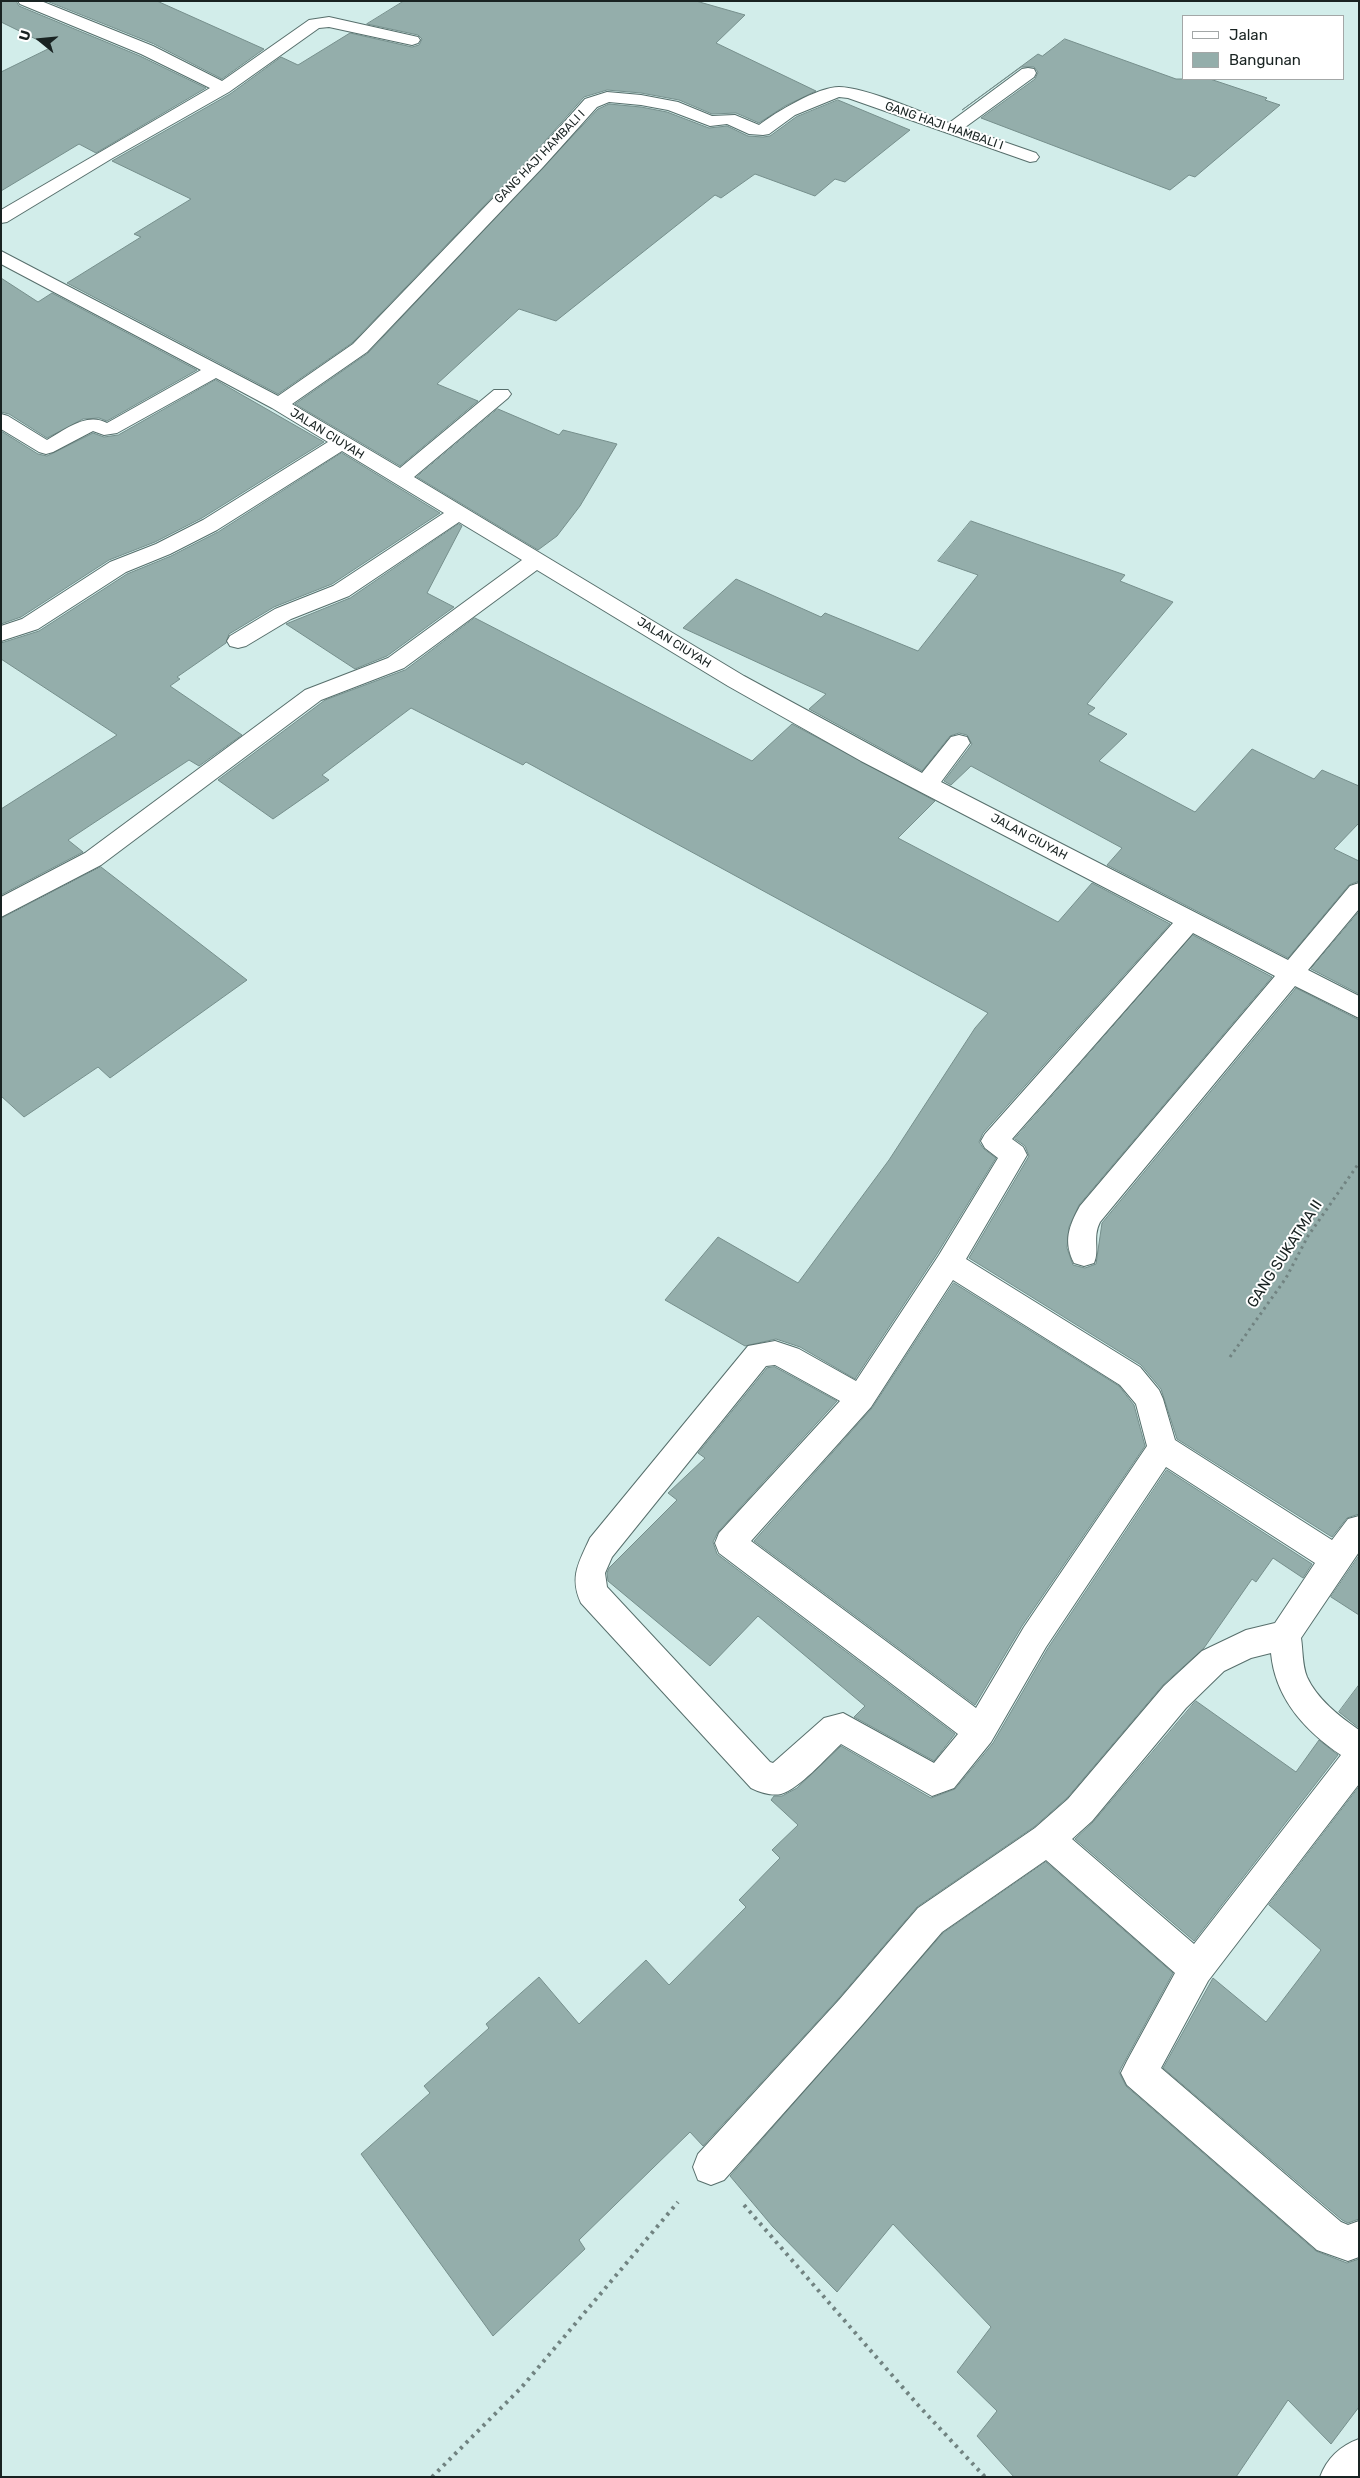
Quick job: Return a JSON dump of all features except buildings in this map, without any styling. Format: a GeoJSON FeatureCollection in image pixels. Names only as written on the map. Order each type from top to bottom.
{"type":"FeatureCollection","features":[{"type":"Feature","properties":{"kind":"street"},"geometry":{"type":"LineString","coordinates":[[26,1],[147,50],[223,88]]}},
{"type":"Feature","properties":{"kind":"street"},"geometry":{"type":"LineString","coordinates":[[1,218],[105,155],[223,88],[316,23],[322,21],[412,40]]}},
{"type":"Feature","properties":{"kind":"street"},"geometry":{"type":"LineString","coordinates":[[953,128],[1028,73]]}},
{"type":"Feature","properties":{"kind":"street","name":"GANG HAJI HAMBALI I"},"geometry":{"type":"LineString","coordinates":[[278,404],[360,348],[537,163],[591,103],[607,96],[672,106],[710,121],[729,119],[755,130],[763,130],[790,111],[837,92],[850,94],[953,128],[1030,157]]}},
{"type":"Feature","properties":{"kind":"street","name":"JALAN CIUYAH"},"geometry":{"type":"LineString","coordinates":[[1,256],[278,404],[736,682],[869,755],[926,783],[1189,922],[1359,1008]]}},
{"type":"Feature","properties":{"kind":"street"},"geometry":{"type":"LineString","coordinates":[[1,420],[46,448],[90,425],[94,424],[104,429],[110,429],[214,371]]}},
{"type":"Feature","properties":{"kind":"street"},"geometry":{"type":"LineString","coordinates":[[400,478],[501,394]]}},
{"type":"Feature","properties":{"kind":"street"},"geometry":{"type":"LineString","coordinates":[[1,634],[30,624],[118,567],[163,549],[210,525],[340,443]]}},
{"type":"Feature","properties":{"kind":"street"},"geometry":{"type":"LineString","coordinates":[[238,640],[283,614],[341,591],[458,513]]}},
{"type":"Feature","properties":{"kind":"street"},"geometry":{"type":"LineString","coordinates":[[1,908],[93,859],[313,694],[396,663],[536,560]]}},
{"type":"Feature","properties":{"kind":"street"},"geometry":{"type":"LineString","coordinates":[[926,783],[959,743]]}},
{"type":"Feature","properties":{"kind":"street"},"geometry":{"type":"LineString","coordinates":[[1084,1255],[1080,1247],[1080,1239],[1083,1225],[1090,1214],[1359,892]]}},
{"type":"Feature","properties":{"kind":"street"},"geometry":{"type":"LineString","coordinates":[[980,1731],[730,1542],[861,1398],[949,1263],[1014,1155],[994,1141],[1189,922]]}},
{"type":"Feature","properties":{"kind":"street"},"geometry":{"type":"LineString","coordinates":[[949,1263],[1130,1376],[1149,1398],[1157,1438],[1162,1448],[1335,1558]]}},
{"type":"Feature","properties":{"kind":"street"},"geometry":{"type":"LineString","coordinates":[[861,1398],[789,1358],[775,1353],[758,1355],[601,1548],[590,1572],[592,1593],[762,1778],[779,1779],[835,1729],[843,1728],[932,1780],[943,1778],[980,1731],[1035,1637],[1162,1448]]}},
{"type":"Feature","properties":{"kind":"street"},"geometry":{"type":"LineString","coordinates":[[1359,1529],[1335,1558],[1285,1635],[1291,1676],[1310,1710],[1340,1737],[1359,1750]]}},
{"type":"Feature","properties":{"kind":"street"},"geometry":{"type":"LineString","coordinates":[[711,2167],[930,1920],[1047,1839],[1080,1810],[1175,1697],[1213,1661],[1246,1645],[1285,1635]]}},
{"type":"Feature","properties":{"kind":"street"},"geometry":{"type":"LineString","coordinates":[[1359,1758],[1196,1969],[1139,2073],[1330,2237],[1348,2243],[1359,2239]]}},
{"type":"Feature","properties":{"kind":"street"},"geometry":{"type":"LineString","coordinates":[[1047,1839],[1196,1969]]}},
{"type":"Feature","properties":{"kind":"street"},"geometry":{"type":"LineString","coordinates":[[1339,2477],[1359,2458]]}},
{"type":"Feature","properties":{"kind":"path","name":"GANG SUKATMA II"},"geometry":{"type":"LineString","coordinates":[[1230,1357],[1286,1278],[1308,1236],[1359,1164]]}},
{"type":"Feature","properties":{"kind":"path"},"geometry":{"type":"LineString","coordinates":[[432,2477],[521,2388],[680,2200],[711,2167],[918,2405],[985,2477]]}}]}
